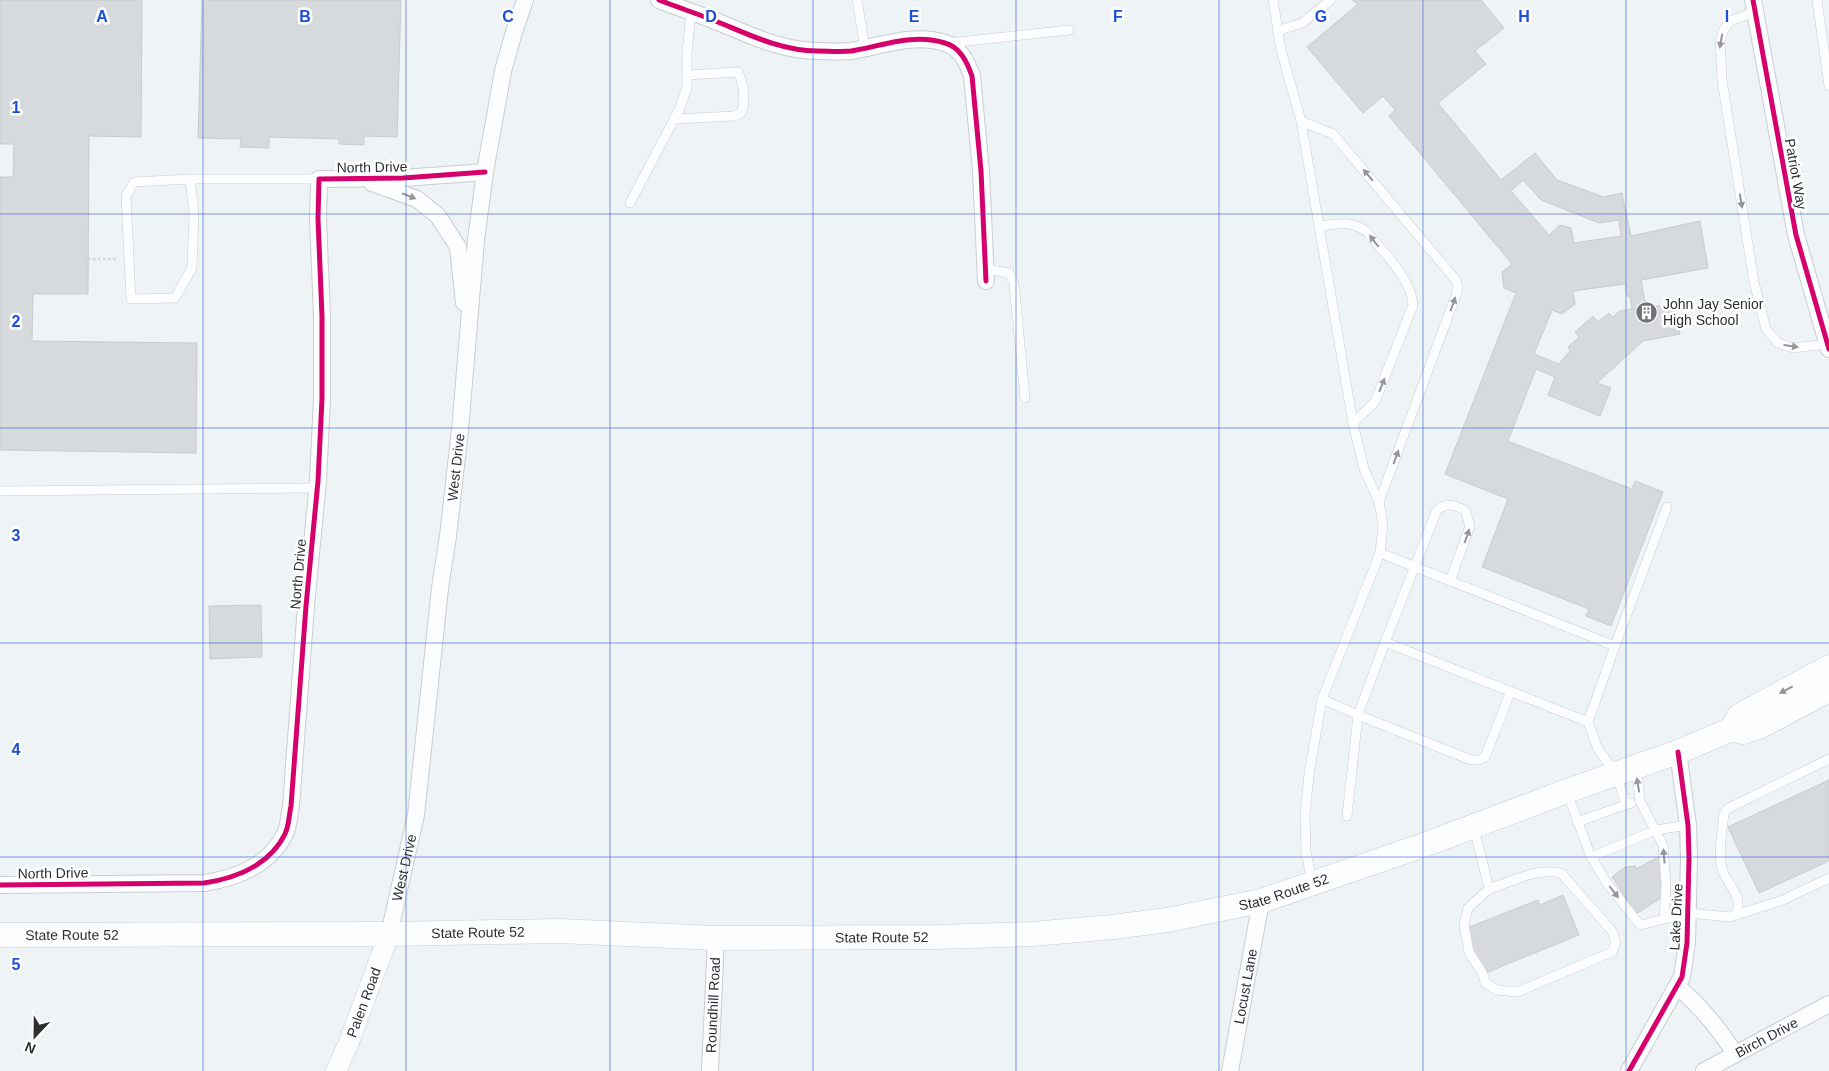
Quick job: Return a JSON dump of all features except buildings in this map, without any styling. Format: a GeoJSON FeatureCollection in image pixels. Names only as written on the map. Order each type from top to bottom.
{"type":"FeatureCollection","features":[{"type":"Feature","properties":{"kind":"main road","name":"State Route 52"},"geometry":{"type":"LineString","coordinates":[[1732,729],[1739,716],[1829,667]]}},
{"type":"Feature","properties":{"kind":"main road","name":"State Route 52"},"geometry":{"type":"LineString","coordinates":[[0,935],[390,934],[559,931],[716,938],[938,936],[1032,934],[1166,920],[1261,901],[1313,883],[1678,752],[1732,729],[1744,732],[1760,726],[1829,690]]}},
{"type":"Feature","properties":{"kind":"street","name":"West Drive"},"geometry":{"type":"LineString","coordinates":[[390,934],[416,815],[440,588],[460,430],[476,240],[485,172],[503,71],[525,0]]}},
{"type":"Feature","properties":{"kind":"street"},"geometry":{"type":"LineString","coordinates":[[659,0],[754,37],[792,49],[814,52],[850,51],[896,42],[928,39],[947,43],[959,52],[967,62],[972,76],[981,171],[986,275]]}},
{"type":"Feature","properties":{"kind":"street","name":"Patriot Way"},"geometry":{"type":"LineString","coordinates":[[1754,6],[1796,235],[1828,347]]}},
{"type":"Feature","properties":{"kind":"street","name":"North Drive"},"geometry":{"type":"LineString","coordinates":[[0,885],[204,883],[221,880],[240,876],[252,868],[276,847],[285,834],[291,806],[317,488],[322,398],[322,316],[318,219],[319,179],[403,178],[485,172]]}},
{"type":"Feature","properties":{"kind":"street"},"geometry":{"type":"LineString","coordinates":[[345,178],[381,185],[417,199],[438,216],[458,247],[468,342]]}},
{"type":"Feature","properties":{"kind":"street","name":"Lake Drive"},"geometry":{"type":"LineString","coordinates":[[1629,1071],[1682,977],[1687,943],[1688,826],[1678,752]]}},
{"type":"Feature","properties":{"kind":"street","name":"Locust Lane"},"geometry":{"type":"LineString","coordinates":[[1230,1071],[1261,901]]}},
{"type":"Feature","properties":{"kind":"street","name":"Palen Road"},"geometry":{"type":"LineString","coordinates":[[336,1071],[390,934]]}},
{"type":"Feature","properties":{"kind":"street","name":"Roundhill Road"},"geometry":{"type":"LineString","coordinates":[[710,1071],[716,938]]}},
{"type":"Feature","properties":{"kind":"street"},"geometry":{"type":"LineString","coordinates":[[1677,986],[1694,1000],[1723,1034],[1735,1054]]}},
{"type":"Feature","properties":{"kind":"street","name":"Birch Drive"},"geometry":{"type":"LineString","coordinates":[[1704,1071],[1829,1004]]}},
{"type":"Feature","properties":{"kind":"lane"},"geometry":{"type":"LineString","coordinates":[[857,0],[865,48]]}},
{"type":"Feature","properties":{"kind":"lane"},"geometry":{"type":"LineString","coordinates":[[1273,0],[1277,31],[1301,122],[1354,423],[1364,469],[1379,502],[1383,525],[1380,553],[1322,699],[1309,774],[1305,815],[1306,852],[1313,883]]}},
{"type":"Feature","properties":{"kind":"lane"},"geometry":{"type":"LineString","coordinates":[[1277,31],[1302,23],[1330,0]]}},
{"type":"Feature","properties":{"kind":"lane"},"geometry":{"type":"LineString","coordinates":[[1817,0],[1829,86]]}},
{"type":"Feature","properties":{"kind":"lane"},"geometry":{"type":"LineString","coordinates":[[1754,6],[1730,21],[1723,31],[1720,42],[1722,80],[1754,282],[1766,329],[1778,343],[1793,348],[1828,347]]}},
{"type":"Feature","properties":{"kind":"lane"},"geometry":{"type":"LineString","coordinates":[[630,202],[674,120],[687,87],[687,53],[691,12]]}},
{"type":"Feature","properties":{"kind":"lane"},"geometry":{"type":"LineString","coordinates":[[947,43],[1069,30]]}},
{"type":"Feature","properties":{"kind":"lane"},"geometry":{"type":"LineString","coordinates":[[674,120],[734,116],[741,113],[744,106],[742,80],[738,72],[687,75]]}},
{"type":"Feature","properties":{"kind":"lane"},"geometry":{"type":"LineString","coordinates":[[1301,122],[1333,134],[1455,279],[1458,286],[1379,502]]}},
{"type":"Feature","properties":{"kind":"lane"},"geometry":{"type":"LineString","coordinates":[[190,179],[194,213],[192,268],[175,298],[132,299],[126,196],[134,182],[190,179],[319,179]]}},
{"type":"Feature","properties":{"kind":"lane"},"geometry":{"type":"LineString","coordinates":[[1319,226],[1348,223],[1358,225],[1366,231],[1408,284],[1413,295],[1413,305],[1375,402],[1354,423]]}},
{"type":"Feature","properties":{"kind":"lane"},"geometry":{"type":"LineString","coordinates":[[986,275],[1009,273],[1014,283],[1025,398]]}},
{"type":"Feature","properties":{"kind":"lane"},"geometry":{"type":"LineString","coordinates":[[0,492],[317,488]]}},
{"type":"Feature","properties":{"kind":"lane"},"geometry":{"type":"LineString","coordinates":[[1347,816],[1358,715],[1437,510],[1442,506],[1450,504],[1465,510],[1470,526],[1450,581]]}},
{"type":"Feature","properties":{"kind":"lane"},"geometry":{"type":"LineString","coordinates":[[1664,919],[1666,884],[1663,845],[1640,801],[1638,781],[1598,749],[1588,722],[1667,507]]}},
{"type":"Feature","properties":{"kind":"lane"},"geometry":{"type":"LineString","coordinates":[[1380,553],[1615,646]]}},
{"type":"Feature","properties":{"kind":"lane"},"geometry":{"type":"LineString","coordinates":[[1385,642],[1588,722]]}},
{"type":"Feature","properties":{"kind":"lane"},"geometry":{"type":"LineString","coordinates":[[1322,699],[1471,760],[1479,760],[1485,757],[1511,691]]}},
{"type":"Feature","properties":{"kind":"lane"},"geometry":{"type":"LineString","coordinates":[[1736,915],[1739,908],[1737,894],[1723,870],[1720,852],[1724,814],[1727,809],[1829,759]]}},
{"type":"Feature","properties":{"kind":"lane"},"geometry":{"type":"LineString","coordinates":[[1624,771],[1626,804]]}},
{"type":"Feature","properties":{"kind":"lane"},"geometry":{"type":"LineString","coordinates":[[1567,791],[1591,857],[1607,883],[1640,925],[1688,913],[1730,917],[1783,900],[1829,878]]}},
{"type":"Feature","properties":{"kind":"lane"},"geometry":{"type":"LineString","coordinates":[[1577,822],[1626,804],[1640,801]]}},
{"type":"Feature","properties":{"kind":"lane"},"geometry":{"type":"LineString","coordinates":[[1473,825],[1489,890]]}},
{"type":"Feature","properties":{"kind":"lane"},"geometry":{"type":"LineString","coordinates":[[1591,857],[1656,830],[1688,826]]}},
{"type":"Feature","properties":{"kind":"lane"},"geometry":{"type":"LineString","coordinates":[[1552,871],[1561,873],[1612,931],[1616,943],[1612,952],[1517,992],[1497,990],[1485,983],[1483,974],[1469,952],[1464,929],[1468,908],[1489,890],[1540,872],[1552,871]]}},
{"type":"Feature","properties":{"kind":"path"},"geometry":{"type":"LineString","coordinates":[[88,259],[130,258]]}},
{"type":"Feature","properties":{"kind":"cycle path"},"geometry":{"type":"LineString","coordinates":[[659,0],[777,45],[790,48],[851,51],[898,41],[921,39],[945,43],[955,48],[965,60],[972,76],[981,171],[986,281]]}},
{"type":"Feature","properties":{"kind":"cycle path"},"geometry":{"type":"LineString","coordinates":[[1753,0],[1796,235],[1829,349]]}},
{"type":"Feature","properties":{"kind":"cycle path"},"geometry":{"type":"LineString","coordinates":[[0,885],[204,883],[228,878],[251,869],[278,845],[285,834],[291,806],[306,606],[318,481],[322,399],[322,316],[318,219],[319,179],[403,178],[485,172]]}},
{"type":"Feature","properties":{"kind":"cycle path"},"geometry":{"type":"LineString","coordinates":[[1629,1071],[1682,977],[1687,943],[1689,858],[1688,825],[1678,752]]}},
{"type":"Feature","properties":{"kind":"place","name":"John Jay Senior High School"},"geometry":{"type":"Point","coordinates":[1647,312]}}]}
